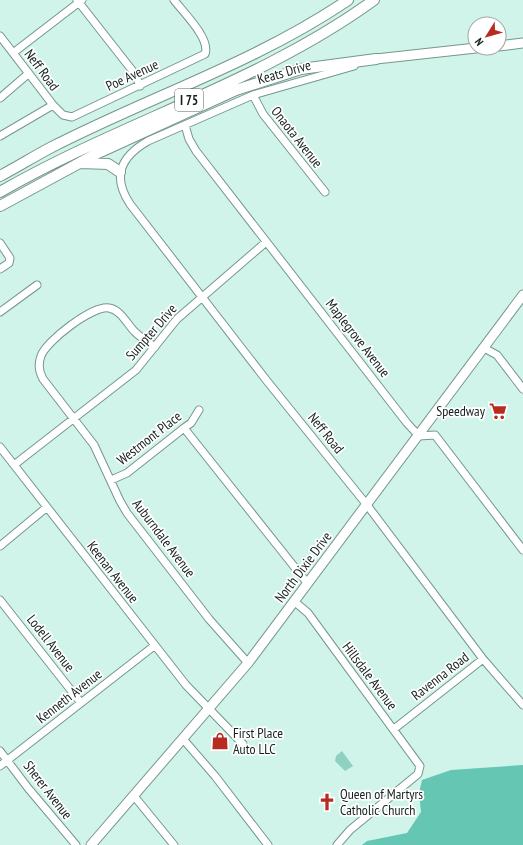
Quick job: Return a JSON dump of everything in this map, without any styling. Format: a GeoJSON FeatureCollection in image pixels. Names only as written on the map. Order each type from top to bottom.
{"type":"FeatureCollection","features":[{"type":"Feature","properties":{"kind":"highway","name":"I 75"},"geometry":{"type":"LineString","coordinates":[[0,192],[85,147],[265,65],[336,25],[374,0]]}},
{"type":"Feature","properties":{"kind":"highway","name":"I 75"},"geometry":{"type":"LineString","coordinates":[[0,176],[50,148],[221,70],[278,42],[345,1]]}},
{"type":"Feature","properties":{"kind":"highway"},"geometry":{"type":"LineString","coordinates":[[0,206],[77,163],[236,90],[301,69],[376,58]]}},
{"type":"Feature","properties":{"kind":"highway"},"geometry":{"type":"LineString","coordinates":[[77,163],[99,162],[108,164],[120,172]]}},
{"type":"Feature","properties":{"kind":"main road"},"geometry":{"type":"LineString","coordinates":[[507,45],[522,44]]}},
{"type":"Feature","properties":{"kind":"main road","name":"Keats Drive"},"geometry":{"type":"LineString","coordinates":[[376,58],[467,49]]}},
{"type":"Feature","properties":{"kind":"main road","name":"North Dixie Drive"},"geometry":{"type":"LineString","coordinates":[[91,845],[248,663],[523,295]]}},
{"type":"Feature","properties":{"kind":"street","name":"Poe Avenue"},"geometry":{"type":"LineString","coordinates":[[66,117],[72,117],[140,86],[201,56],[206,51],[204,39],[174,0]]}},
{"type":"Feature","properties":{"kind":"street"},"geometry":{"type":"LineString","coordinates":[[13,53],[79,1],[135,74],[140,86]]}},
{"type":"Feature","properties":{"kind":"street","name":"Neff Road"},"geometry":{"type":"LineString","coordinates":[[0,36],[53,105],[66,117]]}},
{"type":"Feature","properties":{"kind":"street","name":"Keats Drive"},"geometry":{"type":"LineString","coordinates":[[120,172],[128,157],[142,145],[185,125],[253,95],[376,58]]}},
{"type":"Feature","properties":{"kind":"street"},"geometry":{"type":"LineString","coordinates":[[0,98],[28,74]]}},
{"type":"Feature","properties":{"kind":"street","name":"Onaota Avenue"},"geometry":{"type":"LineString","coordinates":[[253,95],[263,114],[324,192]]}},
{"type":"Feature","properties":{"kind":"street"},"geometry":{"type":"LineString","coordinates":[[0,136],[53,105]]}},
{"type":"Feature","properties":{"kind":"street","name":"Maplegrove Avenue"},"geometry":{"type":"LineString","coordinates":[[185,125],[187,133],[196,151],[419,436]]}},
{"type":"Feature","properties":{"kind":"street","name":"Neff Road"},"geometry":{"type":"LineString","coordinates":[[120,172],[120,184],[124,195],[267,381],[367,505],[484,659],[523,705]]}},
{"type":"Feature","properties":{"kind":"street","name":"Sumpter Drive"},"geometry":{"type":"LineString","coordinates":[[14,466],[136,370],[177,319],[266,242]]}},
{"type":"Feature","properties":{"kind":"street"},"geometry":{"type":"LineString","coordinates":[[0,243],[10,258],[8,263],[0,269]]}},
{"type":"Feature","properties":{"kind":"street"},"geometry":{"type":"LineString","coordinates":[[0,312],[37,285]]}},
{"type":"Feature","properties":{"kind":"street","name":"Auburndale Avenue"},"geometry":{"type":"LineString","coordinates":[[155,347],[136,333],[119,313],[107,307],[90,312],[51,342],[41,356],[39,362],[41,375],[94,445],[127,513],[209,619],[248,663]]}},
{"type":"Feature","properties":{"kind":"street"},"geometry":{"type":"LineString","coordinates":[[484,348],[496,355],[523,389]]}},
{"type":"Feature","properties":{"kind":"street","name":"Westmont Place"},"geometry":{"type":"LineString","coordinates":[[111,480],[127,473],[191,423],[199,410]]}},
{"type":"Feature","properties":{"kind":"street"},"geometry":{"type":"LineString","coordinates":[[184,428],[308,584]]}},
{"type":"Feature","properties":{"kind":"street"},"geometry":{"type":"LineString","coordinates":[[419,436],[435,435],[523,550]]}},
{"type":"Feature","properties":{"kind":"street","name":"Keenan Avenue"},"geometry":{"type":"LineString","coordinates":[[0,447],[189,689],[243,744]]}},
{"type":"Feature","properties":{"kind":"street"},"geometry":{"type":"LineString","coordinates":[[0,546],[47,508]]}},
{"type":"Feature","properties":{"kind":"street","name":"Lodell Avenue"},"geometry":{"type":"LineString","coordinates":[[0,600],[81,703]]}},
{"type":"Feature","properties":{"kind":"street","name":"Hillsdale Avenue"},"geometry":{"type":"LineString","coordinates":[[294,602],[308,613],[418,762],[420,769],[418,774],[350,830],[337,845]]}},
{"type":"Feature","properties":{"kind":"street","name":"Kenneth Avenue"},"geometry":{"type":"LineString","coordinates":[[0,766],[154,646]]}},
{"type":"Feature","properties":{"kind":"street","name":"Ravenna Road"},"geometry":{"type":"LineString","coordinates":[[394,729],[484,659]]}},
{"type":"Feature","properties":{"kind":"street"},"geometry":{"type":"LineString","coordinates":[[183,739],[215,776],[268,845]]}},
{"type":"Feature","properties":{"kind":"street","name":"Sherer Avenue"},"geometry":{"type":"LineString","coordinates":[[0,751],[28,788],[76,845]]}},
{"type":"Feature","properties":{"kind":"street"},"geometry":{"type":"LineString","coordinates":[[134,796],[174,845]]}},
{"type":"Feature","properties":{"kind":"green space"},"geometry":{"type":"Polygon","coordinates":[[[342,751],[353,766],[345,771],[335,761],[336,756],[342,751]]]}},
{"type":"Feature","properties":{"kind":"green space"},"geometry":{"type":"Polygon","coordinates":[[[523,765],[523,845],[362,845],[367,841],[407,833],[421,812],[419,793],[422,780],[451,770],[523,765]]]}},
{"type":"Feature","properties":{"kind":"place","name":"Speedway"},"geometry":{"type":"Point","coordinates":[498,411]}},
{"type":"Feature","properties":{"kind":"place","name":"First Place Auto LLC"},"geometry":{"type":"Point","coordinates":[220,741]}},
{"type":"Feature","properties":{"kind":"place","name":"Queen of Martyrs Catholic Church"},"geometry":{"type":"Point","coordinates":[327,802]}}]}
